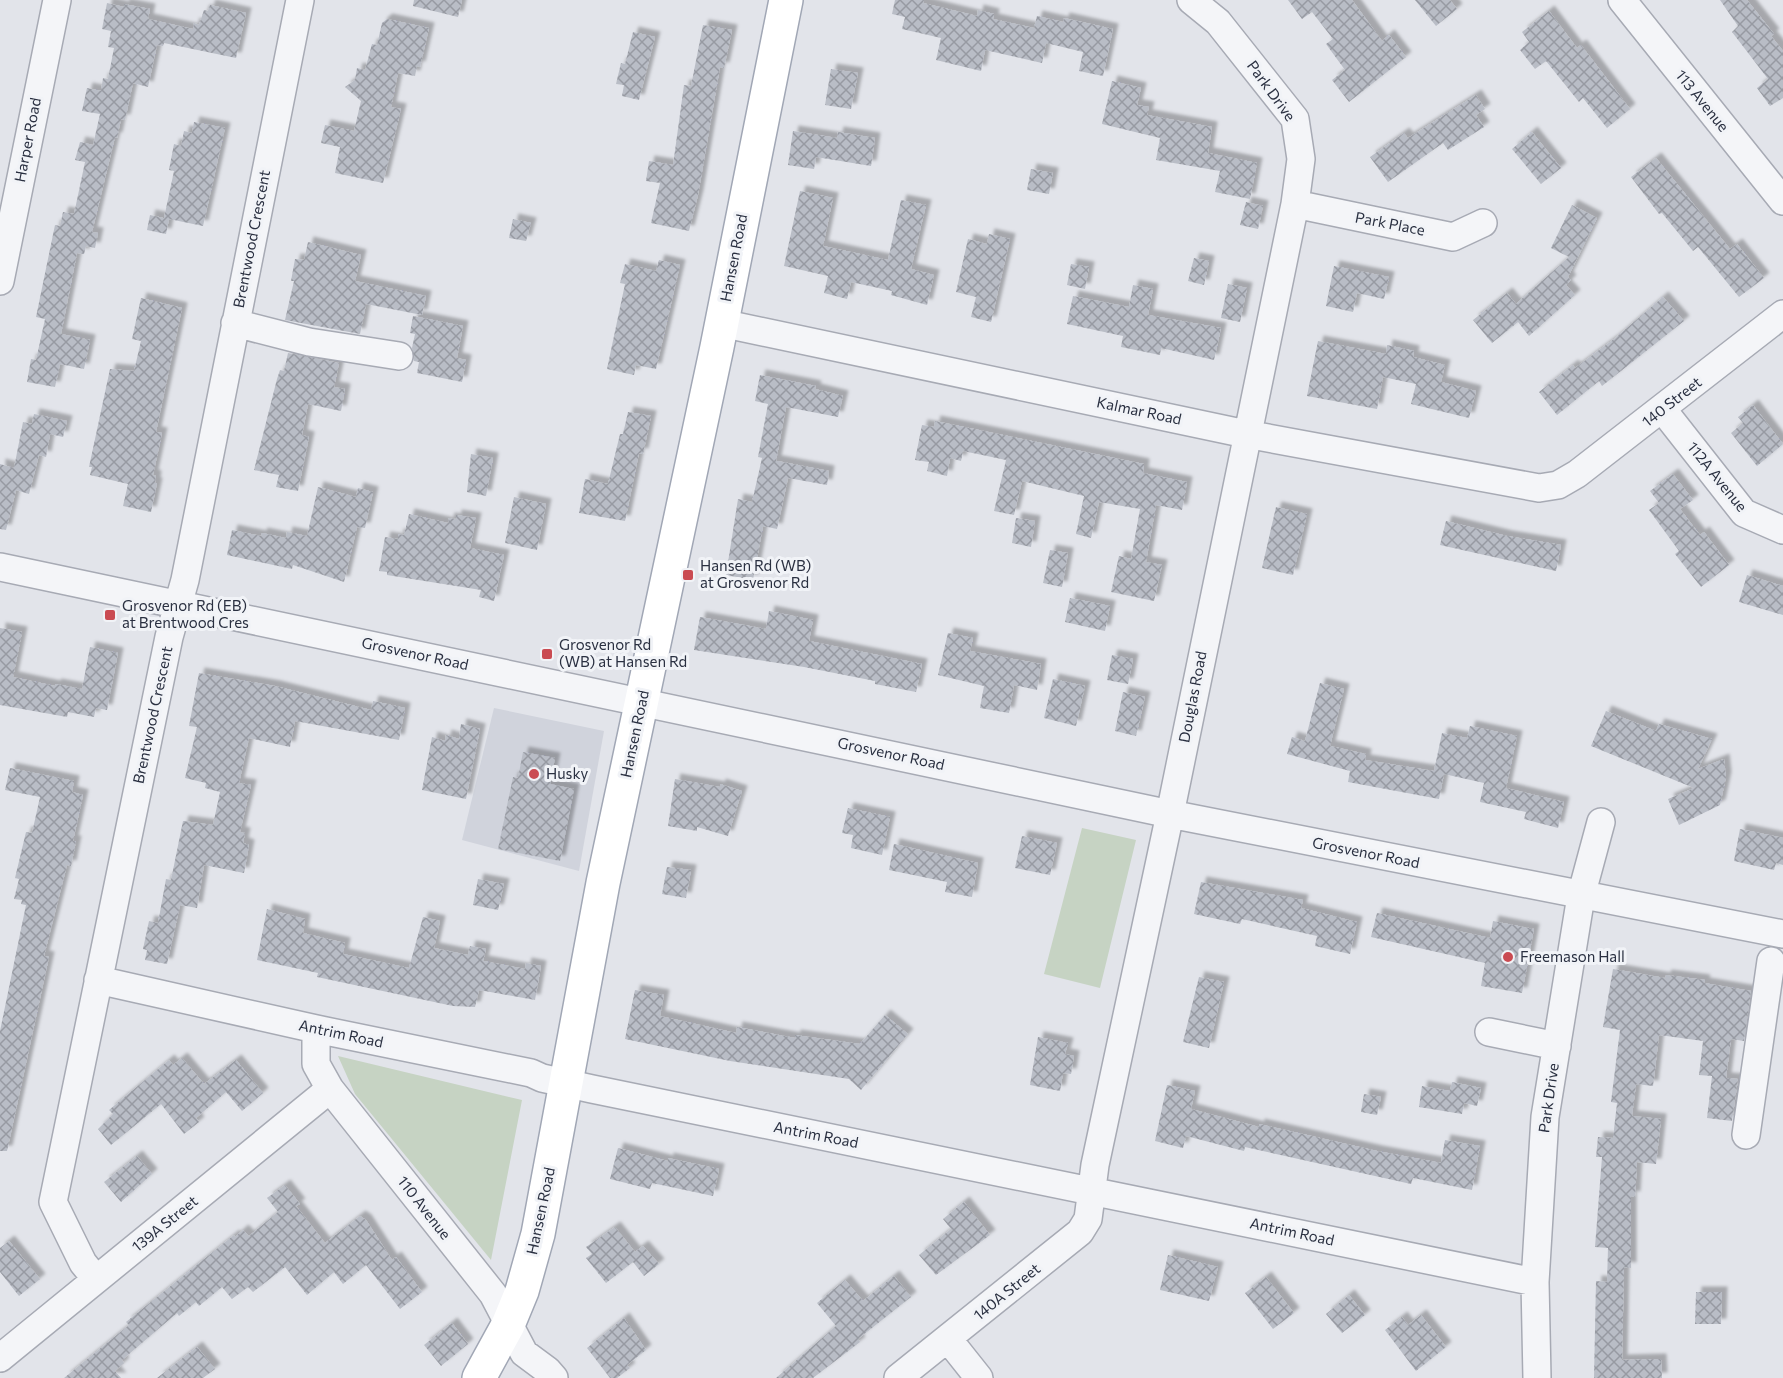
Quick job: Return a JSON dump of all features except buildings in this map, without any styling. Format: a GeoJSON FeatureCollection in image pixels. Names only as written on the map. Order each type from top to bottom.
{"type":"FeatureCollection","features":[{"type":"Feature","properties":{"kind":"main road","name":"Hansen Road"},"geometry":{"type":"LineString","coordinates":[[508,1325],[522,1291],[538,1234],[603,883],[721,323],[786,0]]}},
{"type":"Feature","properties":{"kind":"main road"},"geometry":{"type":"LineString","coordinates":[[479,1378],[508,1325]]}},
{"type":"Feature","properties":{"kind":"street","name":"Harper Road"},"geometry":{"type":"LineString","coordinates":[[0,281],[57,0]]}},
{"type":"Feature","properties":{"kind":"street","name":"Brentwood Crescent"},"geometry":{"type":"LineString","coordinates":[[96,1279],[83,1263],[53,1202],[169,637],[185,580],[300,0]]}},
{"type":"Feature","properties":{"kind":"street","name":"Park Drive"},"geometry":{"type":"LineString","coordinates":[[1191,0],[1218,22],[1294,119],[1301,159],[1295,204]]}},
{"type":"Feature","properties":{"kind":"street","name":"113 Avenue"},"geometry":{"type":"LineString","coordinates":[[1622,0],[1783,201]]}},
{"type":"Feature","properties":{"kind":"street","name":"Park Place"},"geometry":{"type":"LineString","coordinates":[[1295,204],[1453,237],[1483,223]]}},
{"type":"Feature","properties":{"kind":"street","name":"Douglas Road"},"geometry":{"type":"LineString","coordinates":[[1093,1191],[1095,1165],[1170,814],[1246,434],[1295,204]]}},
{"type":"Feature","properties":{"kind":"street","name":"140 Street"},"geometry":{"type":"LineString","coordinates":[[1558,485],[1577,474],[1663,410],[1783,314]]}},
{"type":"Feature","properties":{"kind":"street"},"geometry":{"type":"LineString","coordinates":[[235,323],[309,342],[399,357]]}},
{"type":"Feature","properties":{"kind":"street","name":"Kalmar Road"},"geometry":{"type":"LineString","coordinates":[[721,323],[1246,434],[1539,488],[1558,485]]}},
{"type":"Feature","properties":{"kind":"street","name":"112A Avenue"},"geometry":{"type":"LineString","coordinates":[[1663,410],[1744,513],[1783,530]]}},
{"type":"Feature","properties":{"kind":"street","name":"Grosvenor Road"},"geometry":{"type":"LineString","coordinates":[[0,567],[1170,814],[1783,934]]}},
{"type":"Feature","properties":{"kind":"street","name":"Park Drive"},"geometry":{"type":"LineString","coordinates":[[1537,1378],[1535,1282],[1545,1117],[1581,896],[1601,822]]}},
{"type":"Feature","properties":{"kind":"street"},"geometry":{"type":"LineString","coordinates":[[1746,1135],[1771,961]]}},
{"type":"Feature","properties":{"kind":"street","name":"Antrim Road"},"geometry":{"type":"LineString","coordinates":[[98,980],[315,1029],[531,1072],[567,1084],[1535,1282]]}},
{"type":"Feature","properties":{"kind":"street","name":"110 Avenue"},"geometry":{"type":"LineString","coordinates":[[315,1029],[316,1064],[330,1089],[493,1294],[524,1353],[554,1378]]}},
{"type":"Feature","properties":{"kind":"street"},"geometry":{"type":"LineString","coordinates":[[1489,1032],[1557,1046]]}},
{"type":"Feature","properties":{"kind":"street","name":"139A Street"},"geometry":{"type":"LineString","coordinates":[[0,1358],[330,1089]]}},
{"type":"Feature","properties":{"kind":"street","name":"140A Street"},"geometry":{"type":"LineString","coordinates":[[898,1378],[1080,1232],[1088,1219],[1093,1191]]}},
{"type":"Feature","properties":{"kind":"street"},"geometry":{"type":"LineString","coordinates":[[948,1339],[979,1378]]}},
{"type":"Feature","properties":{"kind":"shaded area"},"geometry":{"type":"Polygon","coordinates":[[[494,708],[604,731],[579,871],[462,840],[494,708]]]}},
{"type":"Feature","properties":{"kind":"green space"},"geometry":{"type":"Polygon","coordinates":[[[1082,828],[1136,840],[1100,988],[1044,974],[1082,828]]]}},
{"type":"Feature","properties":{"kind":"green space"},"geometry":{"type":"Polygon","coordinates":[[[338,1056],[522,1100],[491,1260],[355,1094],[338,1056]]]}},
{"type":"Feature","properties":{"kind":"place","name":"Hansen Rd (WB) at Grosvenor Rd"},"geometry":{"type":"Point","coordinates":[688,575]}},
{"type":"Feature","properties":{"kind":"place","name":"Grosvenor Rd (EB) at Brentwood Cres"},"geometry":{"type":"Point","coordinates":[110,615]}},
{"type":"Feature","properties":{"kind":"place","name":"Grosvenor Rd (WB) at Hansen Rd"},"geometry":{"type":"Point","coordinates":[547,654]}},
{"type":"Feature","properties":{"kind":"place","name":"Husky"},"geometry":{"type":"Point","coordinates":[534,774]}},
{"type":"Feature","properties":{"kind":"place","name":"Freemason Hall"},"geometry":{"type":"Point","coordinates":[1508,957]}}]}
